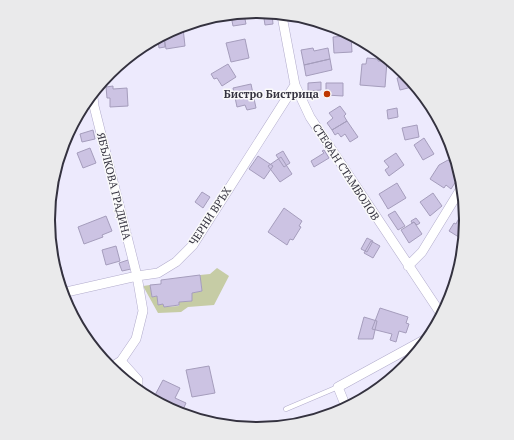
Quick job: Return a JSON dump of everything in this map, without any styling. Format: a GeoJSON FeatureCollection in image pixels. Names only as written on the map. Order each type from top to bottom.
{"type":"FeatureCollection","features":[{"type":"Feature","properties":{"kind":"street","name":"СТЕФАН СТАМБОЛОВ"},"geometry":{"type":"LineString","coordinates":[[283,20],[295,85],[310,117],[438,309]]}},
{"type":"Feature","properties":{"kind":"street","name":"ЧЕРНИ ВРЪХ"},"geometry":{"type":"LineString","coordinates":[[68,291],[158,273],[176,262],[193,245],[295,85]]}},
{"type":"Feature","properties":{"kind":"street","name":"ЯБЪЛКОВА ГРАДИНА"},"geometry":{"type":"LineString","coordinates":[[94,102],[137,276]]}},
{"type":"Feature","properties":{"kind":"street"},"geometry":{"type":"LineString","coordinates":[[408,266],[422,252],[457,195]]}},
{"type":"Feature","properties":{"kind":"street"},"geometry":{"type":"LineString","coordinates":[[116,364],[121,361],[136,339],[144,311],[137,276]]}},
{"type":"Feature","properties":{"kind":"street"},"geometry":{"type":"LineString","coordinates":[[344,402],[338,387],[416,344]]}},
{"type":"Feature","properties":{"kind":"street"},"geometry":{"type":"LineString","coordinates":[[121,361],[138,380],[138,383]]}},
{"type":"Feature","properties":{"kind":"lane"},"geometry":{"type":"LineString","coordinates":[[286,409],[338,387]]}},
{"type":"Feature","properties":{"kind":"green space"},"geometry":{"type":"Polygon","coordinates":[[[217,268],[229,276],[214,305],[188,307],[181,312],[158,313],[143,286],[150,285],[152,297],[157,296],[158,304],[163,304],[164,307],[179,306],[179,302],[192,301],[192,293],[202,291],[200,275],[210,274],[217,268]]]}},
{"type":"Feature","properties":{"kind":"building"},"geometry":{"type":"Polygon","coordinates":[[[245,18],[246,24],[233,26],[232,20],[245,18]]]}},
{"type":"Feature","properties":{"kind":"building"},"geometry":{"type":"Polygon","coordinates":[[[264,18],[272,18],[273,24],[265,25],[264,18]]]}},
{"type":"Feature","properties":{"kind":"building"},"geometry":{"type":"Polygon","coordinates":[[[183,32],[185,46],[166,49],[165,41],[183,32]]]}},
{"type":"Feature","properties":{"kind":"building"},"geometry":{"type":"Polygon","coordinates":[[[333,37],[341,37],[351,42],[352,52],[334,53],[333,37]]]}},
{"type":"Feature","properties":{"kind":"building"},"geometry":{"type":"Polygon","coordinates":[[[245,39],[249,58],[231,62],[226,43],[245,39]]]}},
{"type":"Feature","properties":{"kind":"building"},"geometry":{"type":"Polygon","coordinates":[[[164,41],[165,47],[159,48],[158,44],[164,41]]]}},
{"type":"Feature","properties":{"kind":"building"},"geometry":{"type":"Polygon","coordinates":[[[313,48],[314,51],[328,48],[330,59],[304,65],[301,50],[313,48]]]}},
{"type":"Feature","properties":{"kind":"building"},"geometry":{"type":"Polygon","coordinates":[[[367,58],[378,59],[378,61],[381,61],[387,65],[385,87],[360,85],[362,64],[366,64],[367,58]]]}},
{"type":"Feature","properties":{"kind":"building"},"geometry":{"type":"Polygon","coordinates":[[[330,59],[332,70],[306,76],[304,65],[330,59]]]}},
{"type":"Feature","properties":{"kind":"building"},"geometry":{"type":"Polygon","coordinates":[[[228,64],[236,77],[222,86],[217,78],[214,79],[211,74],[228,64]]]}},
{"type":"Feature","properties":{"kind":"building"},"geometry":{"type":"Polygon","coordinates":[[[400,77],[410,88],[400,90],[397,78],[400,77]]]}},
{"type":"Feature","properties":{"kind":"building"},"geometry":{"type":"Polygon","coordinates":[[[321,82],[321,90],[308,91],[308,83],[321,82]]]}},
{"type":"Feature","properties":{"kind":"building"},"geometry":{"type":"Polygon","coordinates":[[[326,83],[343,83],[343,96],[326,95],[326,83]]]}},
{"type":"Feature","properties":{"kind":"building"},"geometry":{"type":"Polygon","coordinates":[[[251,84],[256,108],[247,110],[245,105],[237,107],[233,88],[251,84]]]}},
{"type":"Feature","properties":{"kind":"building"},"geometry":{"type":"Polygon","coordinates":[[[113,86],[113,89],[127,88],[128,106],[110,107],[110,98],[107,98],[106,87],[113,86]]]}},
{"type":"Feature","properties":{"kind":"building"},"geometry":{"type":"Polygon","coordinates":[[[340,106],[346,114],[344,116],[347,121],[332,130],[327,123],[333,118],[329,113],[340,106]]]}},
{"type":"Feature","properties":{"kind":"building"},"geometry":{"type":"Polygon","coordinates":[[[397,108],[398,117],[388,119],[387,110],[397,108]]]}},
{"type":"Feature","properties":{"kind":"building"},"geometry":{"type":"Polygon","coordinates":[[[347,121],[358,137],[350,142],[345,134],[341,137],[338,133],[335,135],[332,130],[347,121]]]}},
{"type":"Feature","properties":{"kind":"building"},"geometry":{"type":"Polygon","coordinates":[[[417,125],[419,137],[405,140],[402,128],[417,125]]]}},
{"type":"Feature","properties":{"kind":"building"},"geometry":{"type":"Polygon","coordinates":[[[93,130],[95,139],[82,142],[80,134],[93,130]]]}},
{"type":"Feature","properties":{"kind":"building"},"geometry":{"type":"Polygon","coordinates":[[[424,138],[434,154],[423,160],[414,145],[424,138]]]}},
{"type":"Feature","properties":{"kind":"building"},"geometry":{"type":"Polygon","coordinates":[[[90,148],[96,163],[83,168],[77,153],[90,148]]]}},
{"type":"Feature","properties":{"kind":"building"},"geometry":{"type":"Polygon","coordinates":[[[324,150],[329,158],[314,167],[311,161],[324,153],[322,151],[324,150]]]}},
{"type":"Feature","properties":{"kind":"building"},"geometry":{"type":"Polygon","coordinates":[[[283,151],[290,163],[284,167],[276,155],[283,151]]]}},
{"type":"Feature","properties":{"kind":"building"},"geometry":{"type":"Polygon","coordinates":[[[396,153],[404,165],[389,176],[385,170],[389,167],[384,161],[396,153]]]}},
{"type":"Feature","properties":{"kind":"building"},"geometry":{"type":"Polygon","coordinates":[[[258,156],[273,166],[264,179],[249,169],[258,156]]]}},
{"type":"Feature","properties":{"kind":"building"},"geometry":{"type":"Polygon","coordinates":[[[281,157],[292,174],[280,182],[268,166],[281,157]]]}},
{"type":"Feature","properties":{"kind":"building"},"geometry":{"type":"Polygon","coordinates":[[[448,160],[450,161],[455,182],[451,189],[446,185],[444,188],[430,179],[439,165],[448,160]]]}},
{"type":"Feature","properties":{"kind":"building"},"geometry":{"type":"Polygon","coordinates":[[[397,183],[406,198],[388,209],[379,194],[397,183]]]}},
{"type":"Feature","properties":{"kind":"building"},"geometry":{"type":"Polygon","coordinates":[[[202,192],[210,197],[203,208],[195,202],[202,192]]]}},
{"type":"Feature","properties":{"kind":"building"},"geometry":{"type":"Polygon","coordinates":[[[433,193],[442,206],[430,216],[420,202],[433,193]]]}},
{"type":"Feature","properties":{"kind":"building"},"geometry":{"type":"Polygon","coordinates":[[[284,208],[302,221],[299,226],[301,227],[293,240],[290,239],[287,245],[268,232],[284,208]]]}},
{"type":"Feature","properties":{"kind":"building"},"geometry":{"type":"Polygon","coordinates":[[[395,211],[405,226],[398,230],[388,215],[395,211]]]}},
{"type":"Feature","properties":{"kind":"building"},"geometry":{"type":"Polygon","coordinates":[[[106,216],[112,231],[102,235],[103,237],[84,244],[78,227],[106,216]]]}},
{"type":"Feature","properties":{"kind":"building"},"geometry":{"type":"Polygon","coordinates":[[[416,218],[420,223],[417,225],[411,221],[416,218]]]}},
{"type":"Feature","properties":{"kind":"building"},"geometry":{"type":"Polygon","coordinates":[[[459,218],[458,237],[449,231],[454,223],[456,224],[459,218]]]}},
{"type":"Feature","properties":{"kind":"building"},"geometry":{"type":"Polygon","coordinates":[[[414,222],[422,234],[409,243],[401,230],[414,222]]]}},
{"type":"Feature","properties":{"kind":"building"},"geometry":{"type":"Polygon","coordinates":[[[367,238],[373,241],[367,252],[361,249],[367,238]]]}},
{"type":"Feature","properties":{"kind":"building"},"geometry":{"type":"Polygon","coordinates":[[[371,241],[380,246],[373,258],[364,253],[371,241]]]}},
{"type":"Feature","properties":{"kind":"building"},"geometry":{"type":"Polygon","coordinates":[[[116,246],[120,261],[106,265],[102,250],[116,246]]]}},
{"type":"Feature","properties":{"kind":"building"},"geometry":{"type":"Polygon","coordinates":[[[128,260],[131,269],[122,271],[119,263],[128,260]]]}},
{"type":"Feature","properties":{"kind":"building"},"geometry":{"type":"Polygon","coordinates":[[[200,275],[202,291],[192,293],[192,301],[179,302],[179,305],[164,307],[163,304],[158,305],[157,296],[152,297],[150,285],[161,284],[161,280],[200,275]]]}},
{"type":"Feature","properties":{"kind":"building"},"geometry":{"type":"Polygon","coordinates":[[[380,308],[408,317],[406,323],[409,324],[406,333],[399,331],[396,342],[390,340],[392,334],[372,329],[380,308]]]}},
{"type":"Feature","properties":{"kind":"building"},"geometry":{"type":"Polygon","coordinates":[[[364,317],[377,321],[373,339],[358,339],[364,317]]]}},
{"type":"Feature","properties":{"kind":"building"},"geometry":{"type":"Polygon","coordinates":[[[209,366],[215,393],[192,397],[186,370],[209,366]]]}},
{"type":"Feature","properties":{"kind":"building"},"geometry":{"type":"Polygon","coordinates":[[[163,380],[180,388],[175,398],[186,403],[184,408],[155,395],[163,380]]]}},
{"type":"Feature","properties":{"kind":"place","name":"Бистро Бистрица"},"geometry":{"type":"Point","coordinates":[327,94]}}]}
